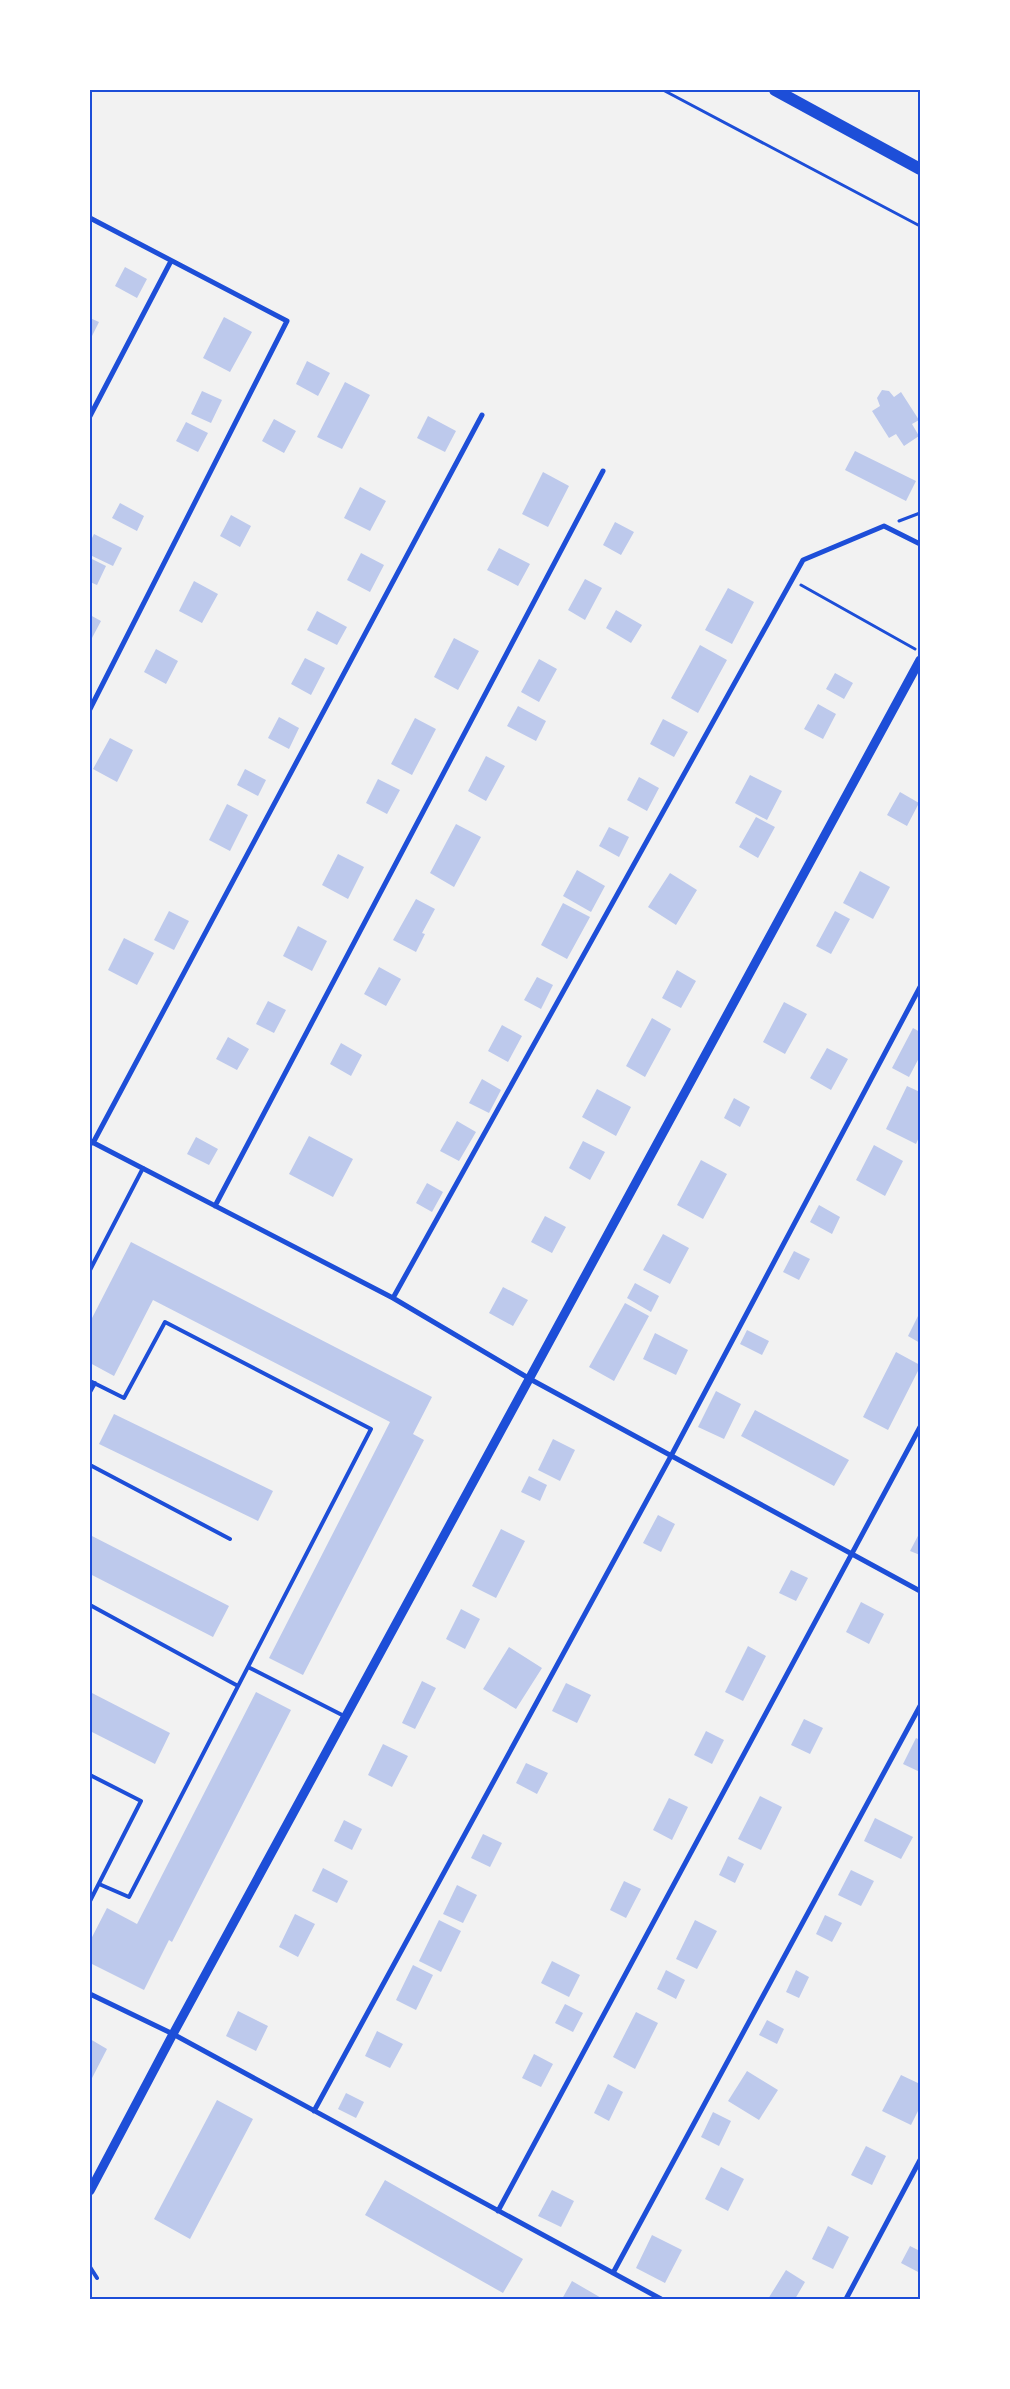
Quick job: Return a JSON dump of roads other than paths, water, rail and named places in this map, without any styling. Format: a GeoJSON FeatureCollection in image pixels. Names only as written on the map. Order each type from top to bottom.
{"type":"FeatureCollection","features":[{"type":"Feature","properties":{"kind":"main road"},"geometry":{"type":"LineString","coordinates":[[776,90],[920,169]]}},
{"type":"Feature","properties":{"kind":"street"},"geometry":{"type":"LineString","coordinates":[[90,218],[287,321],[90,709]]}},
{"type":"Feature","properties":{"kind":"street"},"geometry":{"type":"LineString","coordinates":[[90,416],[171,260]]}},
{"type":"Feature","properties":{"kind":"street"},"geometry":{"type":"LineString","coordinates":[[482,415],[92,1142],[393,1298],[530,1379],[920,1591]]}},
{"type":"Feature","properties":{"kind":"street"},"geometry":{"type":"LineString","coordinates":[[215,1206],[603,471]]}},
{"type":"Feature","properties":{"kind":"street"},"geometry":{"type":"LineString","coordinates":[[393,1298],[803,560],[884,526],[920,544]]}},
{"type":"Feature","properties":{"kind":"street"},"geometry":{"type":"LineString","coordinates":[[90,2191],[172,2034],[920,660]]}},
{"type":"Feature","properties":{"kind":"street"},"geometry":{"type":"LineString","coordinates":[[314,2111],[671,1456],[920,987]]}},
{"type":"Feature","properties":{"kind":"street"},"geometry":{"type":"LineString","coordinates":[[498,2211],[920,1427]]}},
{"type":"Feature","properties":{"kind":"street"},"geometry":{"type":"LineString","coordinates":[[613,2273],[920,1706]]}},
{"type":"Feature","properties":{"kind":"street"},"geometry":{"type":"LineString","coordinates":[[90,1994],[172,2034],[661,2299]]}},
{"type":"Feature","properties":{"kind":"street"},"geometry":{"type":"LineString","coordinates":[[846,2299],[920,2160]]}},
{"type":"Feature","properties":{"kind":"lane"},"geometry":{"type":"LineString","coordinates":[[90,1270],[143,1168]]}},
{"type":"Feature","properties":{"kind":"lane"},"geometry":{"type":"LineString","coordinates":[[90,1392],[92,1382],[124,1398],[165,1322],[371,1429],[129,1897],[99,1884]]}},
{"type":"Feature","properties":{"kind":"lane"},"geometry":{"type":"LineString","coordinates":[[90,1465],[230,1540]]}},
{"type":"Feature","properties":{"kind":"lane"},"geometry":{"type":"LineString","coordinates":[[90,1605],[238,1686]]}},
{"type":"Feature","properties":{"kind":"lane"},"geometry":{"type":"LineString","coordinates":[[248,1667],[346,1717]]}},
{"type":"Feature","properties":{"kind":"lane"},"geometry":{"type":"LineString","coordinates":[[90,1775],[141,1801],[90,1901]]}},
{"type":"Feature","properties":{"kind":"lane"},"geometry":{"type":"LineString","coordinates":[[90,2266],[97,2278]]}}]}
